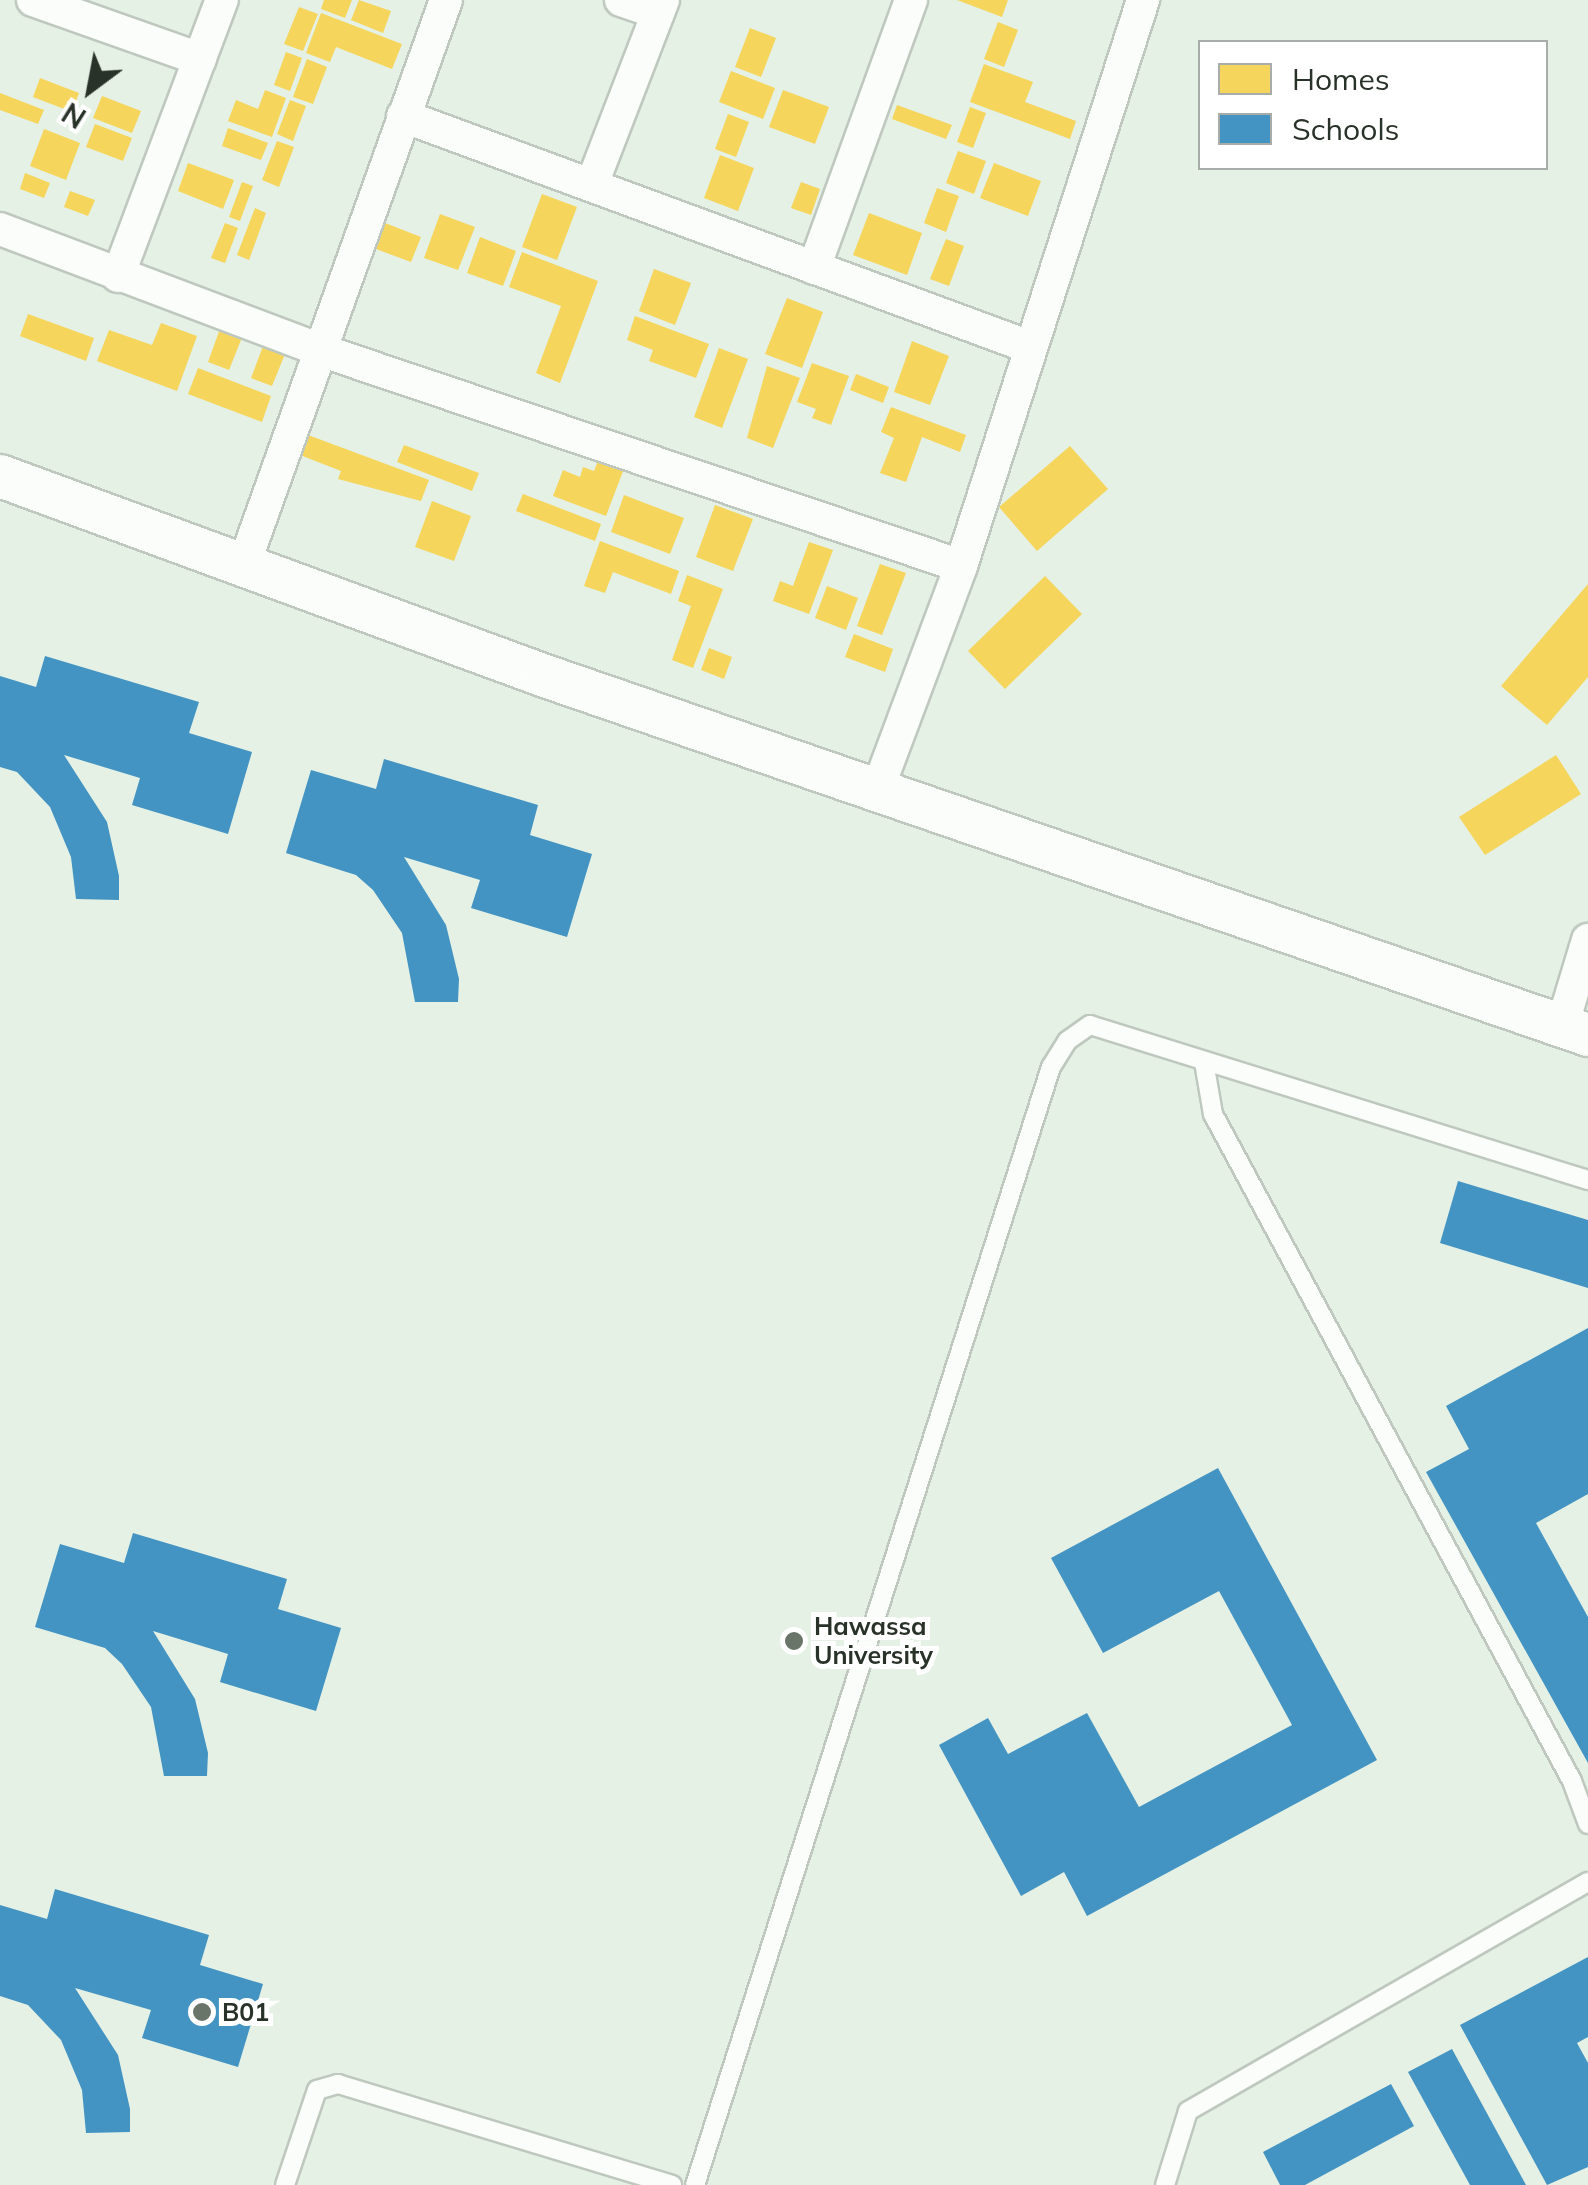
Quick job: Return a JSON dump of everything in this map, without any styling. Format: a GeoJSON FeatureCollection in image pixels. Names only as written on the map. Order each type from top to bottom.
{"type":"FeatureCollection","features":[{"type":"Feature","properties":{"kind":"street"},"geometry":{"type":"LineString","coordinates":[[33,0],[200,60]]}},
{"type":"Feature","properties":{"kind":"street"},"geometry":{"type":"LineString","coordinates":[[118,276],[222,0]]}},
{"type":"Feature","properties":{"kind":"street"},"geometry":{"type":"LineString","coordinates":[[244,567],[446,0]]}},
{"type":"Feature","properties":{"kind":"street"},"geometry":{"type":"LineString","coordinates":[[592,184],[660,6],[621,0]]}},
{"type":"Feature","properties":{"kind":"street"},"geometry":{"type":"LineString","coordinates":[[814,268],[910,0]]}},
{"type":"Feature","properties":{"kind":"street"},"geometry":{"type":"LineString","coordinates":[[877,792],[960,566],[1027,346],[1142,0]]}},
{"type":"Feature","properties":{"kind":"street"},"geometry":{"type":"LineString","coordinates":[[403,116],[1027,346]]}},
{"type":"Feature","properties":{"kind":"street"},"geometry":{"type":"LineString","coordinates":[[0,230],[320,350],[960,566]]}},
{"type":"Feature","properties":{"kind":"street"},"geometry":{"type":"LineString","coordinates":[[0,476],[877,792],[1575,1031],[1588,940]]}},
{"type":"Feature","properties":{"kind":"lane"},"geometry":{"type":"LineString","coordinates":[[694,2185],[1051,1067],[1067,1041],[1090,1025],[1588,1180]]}},
{"type":"Feature","properties":{"kind":"lane"},"geometry":{"type":"LineString","coordinates":[[1204,1062],[1214,1114],[1580,1777],[1588,1824]]}},
{"type":"Feature","properties":{"kind":"lane"},"geometry":{"type":"LineString","coordinates":[[1166,2185],[1188,2111],[1588,1882]]}},
{"type":"Feature","properties":{"kind":"lane"},"geometry":{"type":"LineString","coordinates":[[285,2185],[317,2090],[338,2084],[672,2185]]}},
{"type":"Feature","properties":{"kind":"building: Homes"},"geometry":{"type":"Polygon","coordinates":[[[324,0],[352,0],[345,18],[321,9],[324,0]]]}},
{"type":"Feature","properties":{"kind":"building: Homes"},"geometry":{"type":"Polygon","coordinates":[[[359,0],[391,11],[383,33],[351,20],[359,0]]]}},
{"type":"Feature","properties":{"kind":"building: Homes"},"geometry":{"type":"Polygon","coordinates":[[[957,0],[1008,0],[1002,17],[957,0]]]}},
{"type":"Feature","properties":{"kind":"building: Homes"},"geometry":{"type":"Polygon","coordinates":[[[299,7],[318,14],[303,51],[284,44],[299,7]]]}},
{"type":"Feature","properties":{"kind":"building: Homes"},"geometry":{"type":"Polygon","coordinates":[[[321,13],[402,44],[392,69],[336,47],[330,62],[306,53],[321,13]]]}},
{"type":"Feature","properties":{"kind":"building: Homes"},"geometry":{"type":"Polygon","coordinates":[[[998,22],[1018,30],[1004,67],[984,59],[998,22]]]}},
{"type":"Feature","properties":{"kind":"building: Homes"},"geometry":{"type":"Polygon","coordinates":[[[750,28],[776,38],[761,77],[735,67],[750,28]]]}},
{"type":"Feature","properties":{"kind":"building: Homes"},"geometry":{"type":"Polygon","coordinates":[[[286,52],[302,58],[290,91],[274,85],[286,52]]]}},
{"type":"Feature","properties":{"kind":"building: Homes"},"geometry":{"type":"Polygon","coordinates":[[[307,59],[327,67],[313,104],[293,97],[307,59]]]}},
{"type":"Feature","properties":{"kind":"building: Homes"},"geometry":{"type":"Polygon","coordinates":[[[984,64],[1033,82],[1025,102],[1076,121],[1070,139],[970,102],[984,64]]]}},
{"type":"Feature","properties":{"kind":"building: Homes"},"geometry":{"type":"Polygon","coordinates":[[[731,71],[775,88],[763,119],[719,102],[731,71]]]}},
{"type":"Feature","properties":{"kind":"building: Homes"},"geometry":{"type":"Polygon","coordinates":[[[40,78],[79,93],[72,112],[33,97],[40,78]]]}},
{"type":"Feature","properties":{"kind":"building: Homes"},"geometry":{"type":"Polygon","coordinates":[[[265,90],[286,98],[272,137],[228,121],[236,100],[258,109],[265,90]]]}},
{"type":"Feature","properties":{"kind":"building: Homes"},"geometry":{"type":"Polygon","coordinates":[[[783,90],[829,107],[815,144],[769,127],[783,90]]]}},
{"type":"Feature","properties":{"kind":"building: Homes"},"geometry":{"type":"Polygon","coordinates":[[[0,93],[44,110],[38,124],[0,110],[0,93]]]}},
{"type":"Feature","properties":{"kind":"building: Homes"},"geometry":{"type":"Polygon","coordinates":[[[102,96],[141,111],[132,133],[93,118],[102,96]]]}},
{"type":"Feature","properties":{"kind":"building: Homes"},"geometry":{"type":"Polygon","coordinates":[[[290,100],[306,106],[293,141],[277,134],[290,100]]]}},
{"type":"Feature","properties":{"kind":"building: Homes"},"geometry":{"type":"Polygon","coordinates":[[[897,105],[952,125],[946,139],[892,119],[897,105]]]}},
{"type":"Feature","properties":{"kind":"building: Homes"},"geometry":{"type":"Polygon","coordinates":[[[970,107],[986,113],[973,148],[957,142],[970,107]]]}},
{"type":"Feature","properties":{"kind":"building: Homes"},"geometry":{"type":"Polygon","coordinates":[[[728,114],[749,122],[736,157],[715,149],[728,114]]]}},
{"type":"Feature","properties":{"kind":"building: Homes"},"geometry":{"type":"Polygon","coordinates":[[[95,124],[132,138],[123,161],[86,147],[95,124]]]}},
{"type":"Feature","properties":{"kind":"building: Homes"},"geometry":{"type":"Polygon","coordinates":[[[228,128],[268,143],[261,160],[222,146],[228,128]]]}},
{"type":"Feature","properties":{"kind":"building: Homes"},"geometry":{"type":"Polygon","coordinates":[[[44,129],[80,143],[66,180],[30,166],[44,129]]]}},
{"type":"Feature","properties":{"kind":"building: Homes"},"geometry":{"type":"Polygon","coordinates":[[[277,141],[294,147],[279,187],[262,180],[277,141]]]}},
{"type":"Feature","properties":{"kind":"building: Homes"},"geometry":{"type":"Polygon","coordinates":[[[958,151],[986,161],[974,194],[946,183],[958,151]]]}},
{"type":"Feature","properties":{"kind":"building: Homes"},"geometry":{"type":"Polygon","coordinates":[[[720,155],[754,168],[738,211],[704,198],[720,155]]]}},
{"type":"Feature","properties":{"kind":"building: Homes"},"geometry":{"type":"Polygon","coordinates":[[[188,163],[234,180],[223,209],[178,191],[188,163]]]}},
{"type":"Feature","properties":{"kind":"building: Homes"},"geometry":{"type":"Polygon","coordinates":[[[994,163],[1041,181],[1028,216],[980,198],[994,163]]]}},
{"type":"Feature","properties":{"kind":"building: Homes"},"geometry":{"type":"Polygon","coordinates":[[[25,173],[50,183],[44,198],[20,189],[25,173]]]}},
{"type":"Feature","properties":{"kind":"building: Homes"},"geometry":{"type":"Polygon","coordinates":[[[242,182],[253,186],[240,221],[229,217],[242,182]]]}},
{"type":"Feature","properties":{"kind":"building: Homes"},"geometry":{"type":"Polygon","coordinates":[[[801,182],[820,189],[811,215],[791,208],[801,182]]]}},
{"type":"Feature","properties":{"kind":"building: Homes"},"geometry":{"type":"Polygon","coordinates":[[[937,188],[959,196],[946,232],[924,223],[937,188]]]}},
{"type":"Feature","properties":{"kind":"building: Homes"},"geometry":{"type":"Polygon","coordinates":[[[70,191],[95,200],[88,216],[64,207],[70,191]]]}},
{"type":"Feature","properties":{"kind":"building: Homes"},"geometry":{"type":"Polygon","coordinates":[[[542,194],[577,207],[557,260],[522,247],[542,194]]]}},
{"type":"Feature","properties":{"kind":"building: Homes"},"geometry":{"type":"Polygon","coordinates":[[[255,208],[266,213],[249,260],[237,255],[255,208]]]}},
{"type":"Feature","properties":{"kind":"building: Homes"},"geometry":{"type":"Polygon","coordinates":[[[869,213],[922,233],[907,275],[853,255],[869,213]]]}},
{"type":"Feature","properties":{"kind":"building: Homes"},"geometry":{"type":"Polygon","coordinates":[[[440,214],[475,227],[458,270],[424,258],[440,214]]]}},
{"type":"Feature","properties":{"kind":"building: Homes"},"geometry":{"type":"Polygon","coordinates":[[[225,223],[238,228],[225,263],[211,258],[225,223]]]}},
{"type":"Feature","properties":{"kind":"building: Homes"},"geometry":{"type":"Polygon","coordinates":[[[385,223],[421,237],[411,262],[376,249],[385,223]]]}},
{"type":"Feature","properties":{"kind":"building: Homes"},"geometry":{"type":"Polygon","coordinates":[[[480,237],[516,251],[503,286],[467,273],[480,237]]]}},
{"type":"Feature","properties":{"kind":"building: Homes"},"geometry":{"type":"Polygon","coordinates":[[[946,239],[964,246],[949,286],[930,279],[946,239]]]}},
{"type":"Feature","properties":{"kind":"building: Homes"},"geometry":{"type":"Polygon","coordinates":[[[522,252],[598,281],[560,383],[536,373],[561,306],[509,287],[522,252]]]}},
{"type":"Feature","properties":{"kind":"building: Homes"},"geometry":{"type":"Polygon","coordinates":[[[654,269],[691,283],[675,325],[639,311],[654,269]]]}},
{"type":"Feature","properties":{"kind":"building: Homes"},"geometry":{"type":"Polygon","coordinates":[[[787,298],[823,312],[802,368],[765,354],[787,298]]]}},
{"type":"Feature","properties":{"kind":"building: Homes"},"geometry":{"type":"Polygon","coordinates":[[[28,314],[94,338],[86,361],[20,336],[28,314]]]}},
{"type":"Feature","properties":{"kind":"building: Homes"},"geometry":{"type":"Polygon","coordinates":[[[635,316],[709,344],[696,378],[649,361],[653,350],[627,340],[635,316]]]}},
{"type":"Feature","properties":{"kind":"building: Homes"},"geometry":{"type":"Polygon","coordinates":[[[161,323],[197,336],[177,391],[97,361],[109,330],[152,345],[161,323]]]}},
{"type":"Feature","properties":{"kind":"building: Homes"},"geometry":{"type":"Polygon","coordinates":[[[221,326],[243,335],[229,370],[208,362],[221,326]]]}},
{"type":"Feature","properties":{"kind":"building: Homes"},"geometry":{"type":"Polygon","coordinates":[[[265,341],[287,349],[272,386],[251,378],[265,341]]]}},
{"type":"Feature","properties":{"kind":"building: Homes"},"geometry":{"type":"Polygon","coordinates":[[[912,341],[949,356],[930,405],[894,392],[912,341]]]}},
{"type":"Feature","properties":{"kind":"building: Homes"},"geometry":{"type":"Polygon","coordinates":[[[719,348],[748,359],[722,428],[694,417],[719,348]]]}},
{"type":"Feature","properties":{"kind":"building: Homes"},"geometry":{"type":"Polygon","coordinates":[[[812,363],[849,376],[831,425],[812,418],[816,409],[797,402],[812,363]]]}},
{"type":"Feature","properties":{"kind":"building: Homes"},"geometry":{"type":"Polygon","coordinates":[[[767,366],[800,378],[773,448],[747,438],[767,366]]]}},
{"type":"Feature","properties":{"kind":"building: Homes"},"geometry":{"type":"Polygon","coordinates":[[[198,368],[271,396],[262,422],[188,394],[198,368]]]}},
{"type":"Feature","properties":{"kind":"building: Homes"},"geometry":{"type":"Polygon","coordinates":[[[856,374],[889,387],[883,403],[850,390],[856,374]]]}},
{"type":"Feature","properties":{"kind":"building: Homes"},"geometry":{"type":"Polygon","coordinates":[[[891,407],[966,435],[960,452],[922,437],[906,482],[880,473],[894,438],[881,432],[891,407]]]}},
{"type":"Feature","properties":{"kind":"building: Homes"},"geometry":{"type":"Polygon","coordinates":[[[308,435],[429,480],[421,501],[338,479],[341,471],[300,455],[308,435]]]}},
{"type":"Feature","properties":{"kind":"building: Homes"},"geometry":{"type":"Polygon","coordinates":[[[404,445],[479,473],[472,491],[397,462],[404,445]]]}},
{"type":"Feature","properties":{"kind":"building: Homes"},"geometry":{"type":"Polygon","coordinates":[[[1070,446],[1108,489],[1037,551],[999,507],[1070,446]]]}},
{"type":"Feature","properties":{"kind":"building: Homes"},"geometry":{"type":"Polygon","coordinates":[[[600,456],[625,466],[606,516],[553,496],[563,470],[580,477],[583,467],[594,471],[600,456]]]}},
{"type":"Feature","properties":{"kind":"building: Homes"},"geometry":{"type":"Polygon","coordinates":[[[523,494],[601,524],[595,541],[516,511],[523,494]]]}},
{"type":"Feature","properties":{"kind":"building: Homes"},"geometry":{"type":"Polygon","coordinates":[[[624,495],[684,518],[670,554],[611,532],[624,495]]]}},
{"type":"Feature","properties":{"kind":"building: Homes"},"geometry":{"type":"Polygon","coordinates":[[[432,501],[471,516],[454,561],[415,547],[432,501]]]}},
{"type":"Feature","properties":{"kind":"building: Homes"},"geometry":{"type":"Polygon","coordinates":[[[715,505],[753,519],[733,571],[696,557],[715,505]]]}},
{"type":"Feature","properties":{"kind":"building: Homes"},"geometry":{"type":"Polygon","coordinates":[[[600,541],[679,571],[671,594],[613,572],[605,593],[584,586],[600,541]]]}},
{"type":"Feature","properties":{"kind":"building: Homes"},"geometry":{"type":"Polygon","coordinates":[[[809,542],[833,550],[809,614],[773,601],[780,581],[793,586],[809,542]]]}},
{"type":"Feature","properties":{"kind":"building: Homes"},"geometry":{"type":"Polygon","coordinates":[[[880,564],[906,573],[882,635],[857,626],[880,564]]]}},
{"type":"Feature","properties":{"kind":"building: Homes"},"geometry":{"type":"Polygon","coordinates":[[[687,575],[723,589],[693,668],[672,660],[691,606],[678,601],[687,575]]]}},
{"type":"Feature","properties":{"kind":"building: Homes"},"geometry":{"type":"Polygon","coordinates":[[[1045,576],[1082,614],[1005,689],[968,651],[1045,576]]]}},
{"type":"Feature","properties":{"kind":"building: Homes"},"geometry":{"type":"Polygon","coordinates":[[[1588,584],[1588,677],[1547,725],[1501,686],[1588,584]]]}},
{"type":"Feature","properties":{"kind":"building: Homes"},"geometry":{"type":"Polygon","coordinates":[[[827,586],[858,598],[846,630],[815,618],[827,586]]]}},
{"type":"Feature","properties":{"kind":"building: Homes"},"geometry":{"type":"Polygon","coordinates":[[[854,634],[893,649],[885,672],[845,657],[854,634]]]}},
{"type":"Feature","properties":{"kind":"building: Homes"},"geometry":{"type":"Polygon","coordinates":[[[709,648],[732,657],[724,679],[701,670],[709,648]]]}},
{"type":"Feature","properties":{"kind":"building: Homes"},"geometry":{"type":"Polygon","coordinates":[[[1556,755],[1581,794],[1485,855],[1459,817],[1556,755]]]}},
{"type":"Feature","properties":{"kind":"building: Schools"},"geometry":{"type":"Polygon","coordinates":[[[45,656],[199,702],[189,733],[252,752],[228,834],[132,805],[140,778],[64,755],[107,822],[119,876],[119,900],[76,899],[71,857],[50,807],[17,772],[0,767],[0,676],[36,687],[45,656]]]}},
{"type":"Feature","properties":{"kind":"building: Schools"},"geometry":{"type":"Polygon","coordinates":[[[384,759],[538,805],[530,835],[592,854],[567,937],[471,908],[480,880],[404,857],[446,925],[459,979],[458,1002],[415,1002],[402,933],[373,890],[356,875],[286,853],[311,770],[376,789],[384,759]]]}},
{"type":"Feature","properties":{"kind":"building: Schools"},"geometry":{"type":"Polygon","coordinates":[[[1458,1181],[1588,1220],[1588,1288],[1440,1243],[1458,1181]]]}},
{"type":"Feature","properties":{"kind":"building: Schools"},"geometry":{"type":"Polygon","coordinates":[[[1588,1328],[1588,1494],[1536,1523],[1588,1617],[1588,1763],[1426,1472],[1469,1449],[1446,1406],[1588,1328]]]}},
{"type":"Feature","properties":{"kind":"building: Schools"},"geometry":{"type":"Polygon","coordinates":[[[1218,1468],[1377,1760],[1087,1916],[1064,1872],[1021,1896],[939,1745],[988,1718],[1008,1754],[1087,1713],[1139,1807],[1292,1725],[1219,1591],[1103,1653],[1051,1558],[1218,1468]]]}},
{"type":"Feature","properties":{"kind":"building: Schools"},"geometry":{"type":"Polygon","coordinates":[[[133,1533],[287,1579],[278,1609],[341,1628],[316,1711],[220,1682],[228,1654],[153,1631],[195,1699],[208,1753],[207,1776],[164,1776],[151,1707],[122,1664],[105,1648],[35,1627],[60,1544],[124,1563],[133,1533]]]}},
{"type":"Feature","properties":{"kind":"building: Schools","name":"B01"},"geometry":{"type":"Polygon","coordinates":[[[55,1889],[209,1935],[200,1965],[263,1984],[238,2067],[142,2038],[151,2010],[75,1988],[118,2055],[130,2109],[130,2132],[86,2133],[82,2090],[61,2040],[28,2005],[0,1996],[0,1905],[47,1919],[55,1889]]]}},
{"type":"Feature","properties":{"kind":"building: Schools"},"geometry":{"type":"Polygon","coordinates":[[[1588,1957],[1588,2037],[1577,2043],[1588,2063],[1588,2167],[1547,2185],[1460,2025],[1588,1957]]]}},
{"type":"Feature","properties":{"kind":"building: Schools"},"geometry":{"type":"Polygon","coordinates":[[[1452,2049],[1526,2185],[1470,2185],[1408,2072],[1452,2049]]]}},
{"type":"Feature","properties":{"kind":"building: Schools"},"geometry":{"type":"Polygon","coordinates":[[[1391,2084],[1414,2126],[1305,2185],[1280,2185],[1263,2152],[1391,2084]]]}},
{"type":"Feature","properties":{"kind":"place","name":"Hawassa University"},"geometry":{"type":"Point","coordinates":[794,1641]}},
{"type":"Feature","properties":{"kind":"place","name":"B01"},"geometry":{"type":"Point","coordinates":[202,2012]}}]}
